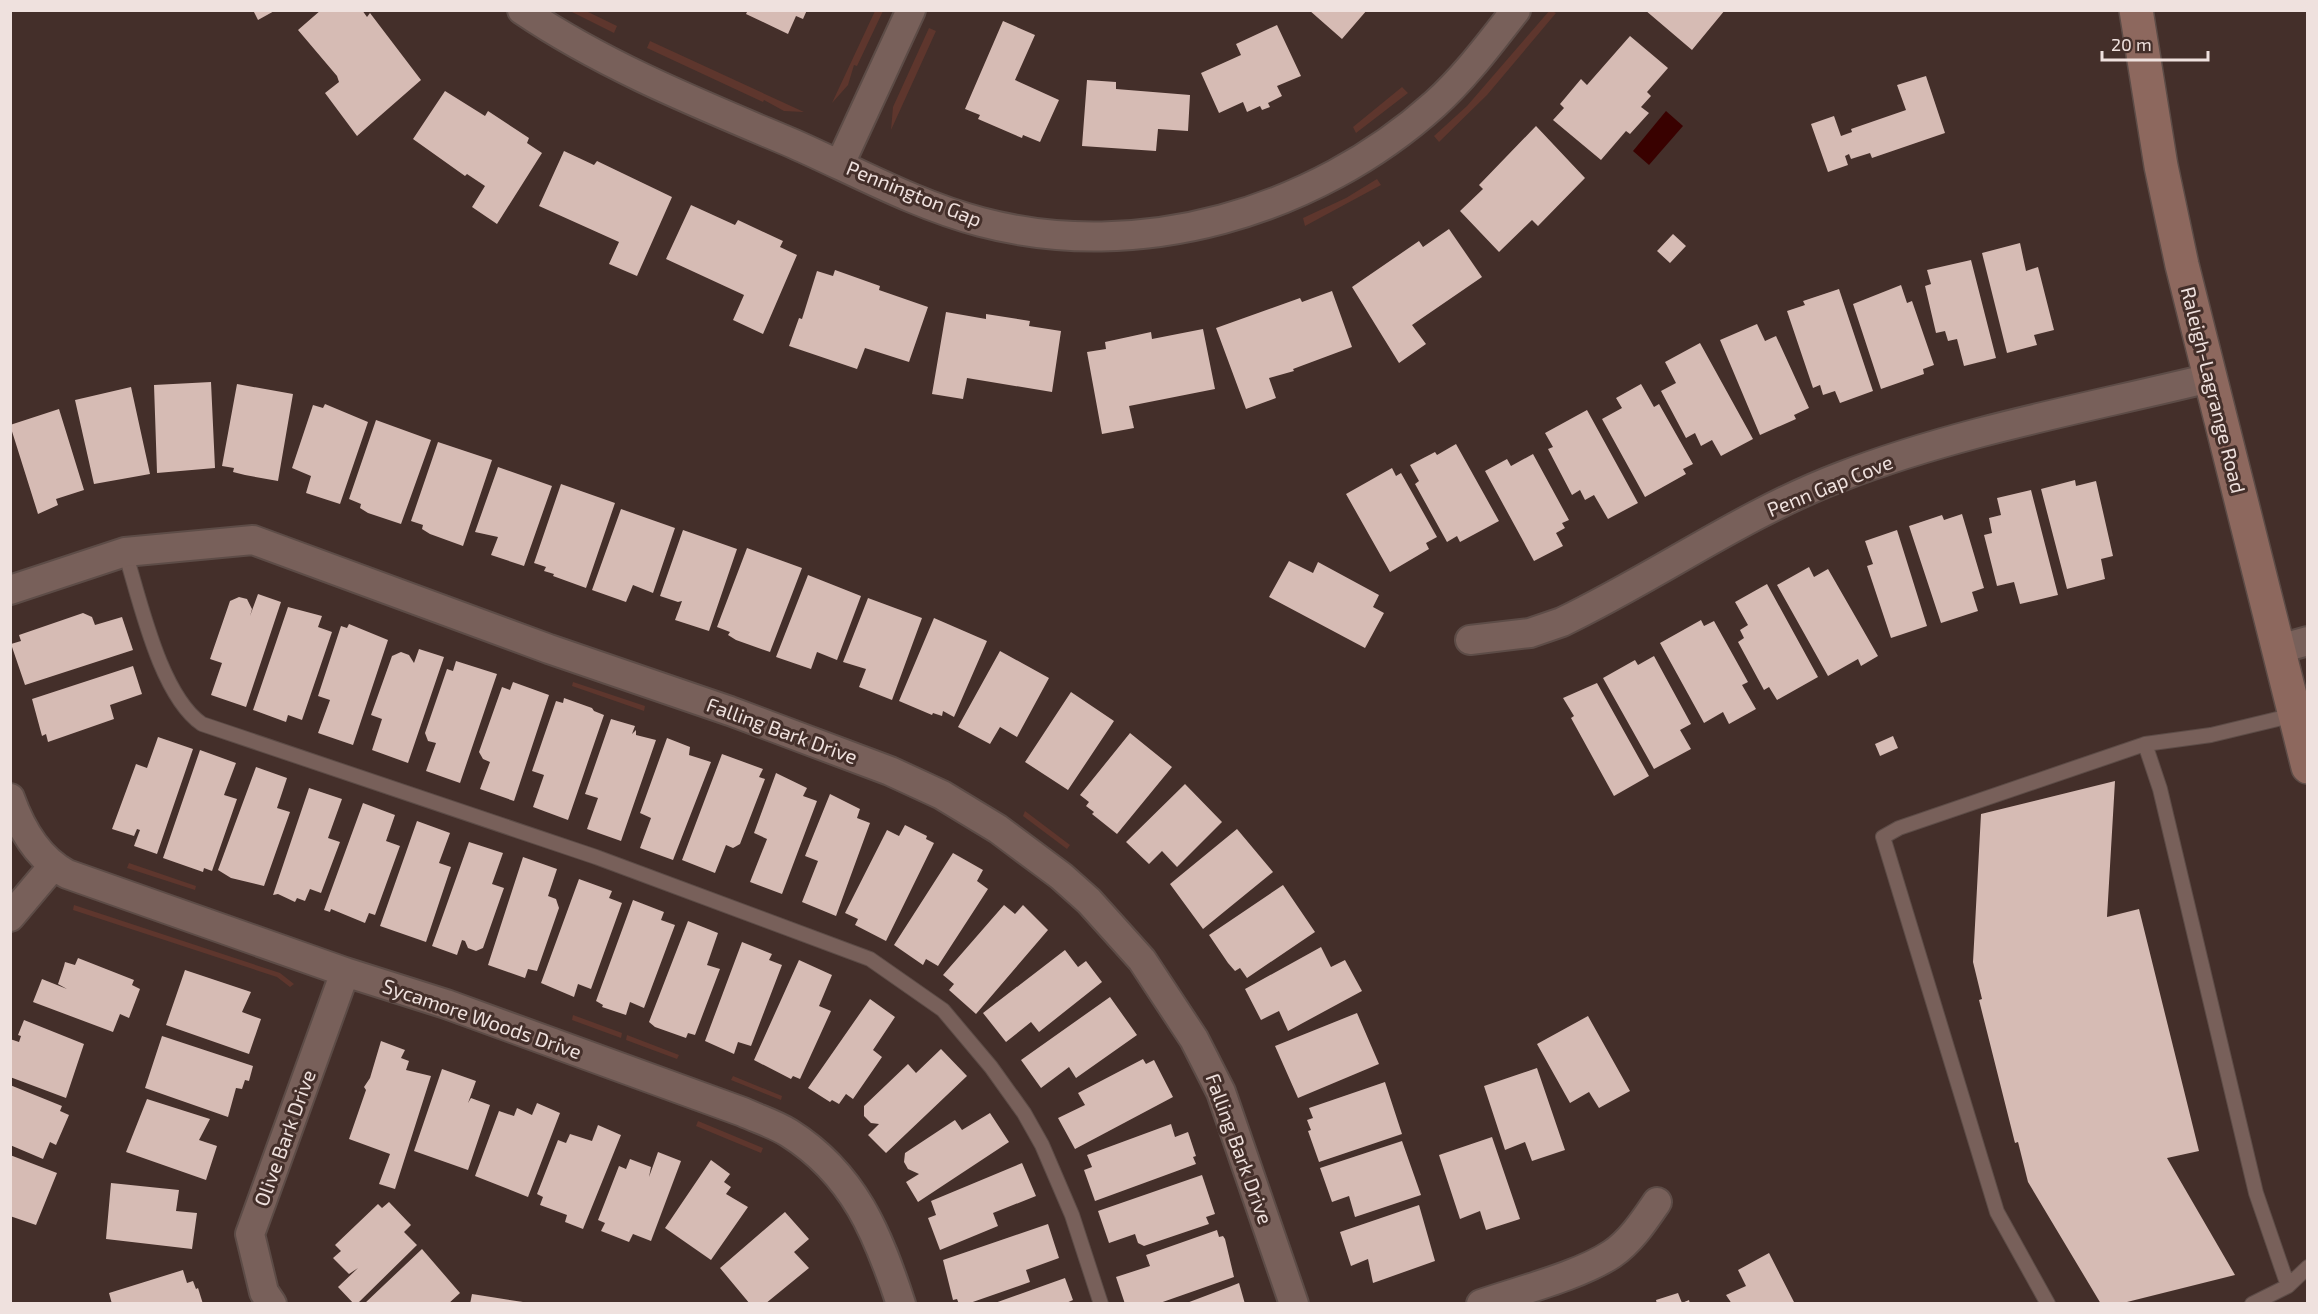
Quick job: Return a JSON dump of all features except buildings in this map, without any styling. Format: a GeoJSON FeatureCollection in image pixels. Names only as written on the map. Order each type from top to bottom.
{"type":"FeatureCollection","features":[{"type":"Feature","properties":{"kind":"main road","name":"Raleigh-Lagrange Road"},"geometry":{"type":"LineString","coordinates":[[2136,10],[2161,166],[2210,378],[2293,645],[2294,715],[2307,767]]}},
{"type":"Feature","properties":{"kind":"street","name":"Pennington Gap"},"geometry":{"type":"LineString","coordinates":[[522,10],[549,29],[620,67],[941,209],[1006,228],[1113,237],[1195,225],[1248,211],[1316,185],[1376,151],[1457,83],[1516,10]]}},
{"type":"Feature","properties":{"kind":"street"},"geometry":{"type":"LineString","coordinates":[[840,164],[911,10]]}},
{"type":"Feature","properties":{"kind":"street","name":"Penn Gap Cove"},"geometry":{"type":"LineString","coordinates":[[1470,640],[1530,633],[1562,622],[1760,514],[1841,477],[1957,440],[2210,378]]}},
{"type":"Feature","properties":{"kind":"street","name":"Falling Bark Drive"},"geometry":{"type":"LineString","coordinates":[[10,590],[125,552],[253,540],[890,771],[942,795],[998,829],[1061,876],[1096,908],[1142,960],[1194,1039],[1228,1110],[1294,1304]]}},
{"type":"Feature","properties":{"kind":"street","name":"Sycamore Woods Drive"},"geometry":{"type":"LineString","coordinates":[[10,798],[22,825],[35,846],[53,866],[86,881],[345,972],[446,1004],[743,1112],[788,1132],[829,1167],[862,1208],[882,1244],[901,1304]]}},
{"type":"Feature","properties":{"kind":"street"},"geometry":{"type":"LineString","coordinates":[[10,917],[53,866]]}},
{"type":"Feature","properties":{"kind":"street","name":"Olive Bark Drive"},"geometry":{"type":"LineString","coordinates":[[272,1304],[264,1293],[250,1234],[345,972]]}},
{"type":"Feature","properties":{"kind":"street"},"geometry":{"type":"LineString","coordinates":[[1481,1304],[1559,1277],[1611,1255],[1631,1238],[1657,1202]]}},
{"type":"Feature","properties":{"kind":"lane"},"geometry":{"type":"LineString","coordinates":[[125,552],[170,684],[188,714],[202,724],[596,857],[870,959],[943,1010],[991,1066],[1037,1135],[1079,1235],[1101,1304]]}},
{"type":"Feature","properties":{"kind":"lane"},"geometry":{"type":"LineString","coordinates":[[2048,1304],[1997,1212],[1883,837],[1899,828],[2145,744],[2211,735],[2294,715]]}},
{"type":"Feature","properties":{"kind":"lane"},"geometry":{"type":"LineString","coordinates":[[2145,744],[2160,789],[2256,1193],[2288,1286]]}},
{"type":"Feature","properties":{"kind":"lane"},"geometry":{"type":"LineString","coordinates":[[2252,1304],[2288,1286],[2307,1267]]}},
{"type":"Feature","properties":{"kind":"shaded area"},"geometry":{"type":"Polygon","coordinates":[[[1550,10],[1556,13],[1487,95],[1439,142],[1434,136],[1467,106],[1550,10]]]}},
{"type":"Feature","properties":{"kind":"shaded area"},"geometry":{"type":"Polygon","coordinates":[[[570,11],[586,11],[617,26],[614,33],[570,11]]]}},
{"type":"Feature","properties":{"kind":"shaded area"},"geometry":{"type":"Polygon","coordinates":[[[875,11],[883,11],[857,66],[854,65],[848,85],[832,103],[875,11]]]}},
{"type":"Feature","properties":{"kind":"shaded area"},"geometry":{"type":"Polygon","coordinates":[[[929,28],[936,31],[891,130],[893,107],[929,28]]]}},
{"type":"Feature","properties":{"kind":"shaded area"},"geometry":{"type":"Polygon","coordinates":[[[650,41],[804,112],[784,111],[764,100],[763,102],[647,48],[650,41]]]}},
{"type":"Feature","properties":{"kind":"shaded area"},"geometry":{"type":"Polygon","coordinates":[[[1402,87],[1408,93],[1356,133],[1353,127],[1402,87]]]}},
{"type":"Feature","properties":{"kind":"shaded area"},"geometry":{"type":"Polygon","coordinates":[[[1666,111],[1683,126],[1649,165],[1633,151],[1666,111]]]}},
{"type":"Feature","properties":{"kind":"shaded area"},"geometry":{"type":"Polygon","coordinates":[[[1377,179],[1381,185],[1305,226],[1303,218],[1346,198],[1377,179]]]}},
{"type":"Feature","properties":{"kind":"shaded area"},"geometry":{"type":"Polygon","coordinates":[[[573,682],[645,706],[644,711],[572,686],[573,682]]]}},
{"type":"Feature","properties":{"kind":"shaded area"},"geometry":{"type":"Polygon","coordinates":[[[1025,811],[1070,845],[1067,849],[1023,816],[1025,811]]]}},
{"type":"Feature","properties":{"kind":"shaded area"},"geometry":{"type":"Polygon","coordinates":[[[129,863],[196,886],[195,890],[127,868],[129,863]]]}},
{"type":"Feature","properties":{"kind":"shaded area"},"geometry":{"type":"Polygon","coordinates":[[[74,905],[280,973],[294,984],[290,987],[277,977],[73,910],[74,905]]]}},
{"type":"Feature","properties":{"kind":"shaded area"},"geometry":{"type":"Polygon","coordinates":[[[573,1015],[622,1033],[621,1038],[572,1020],[573,1015]]]}},
{"type":"Feature","properties":{"kind":"shaded area"},"geometry":{"type":"Polygon","coordinates":[[[627,1035],[679,1055],[677,1059],[626,1040],[627,1035]]]}},
{"type":"Feature","properties":{"kind":"shaded area"},"geometry":{"type":"Polygon","coordinates":[[[733,1076],[782,1096],[781,1100],[731,1080],[733,1076]]]}},
{"type":"Feature","properties":{"kind":"shaded area"},"geometry":{"type":"Polygon","coordinates":[[[698,1121],[763,1148],[761,1153],[696,1126],[698,1121]]]}}]}
